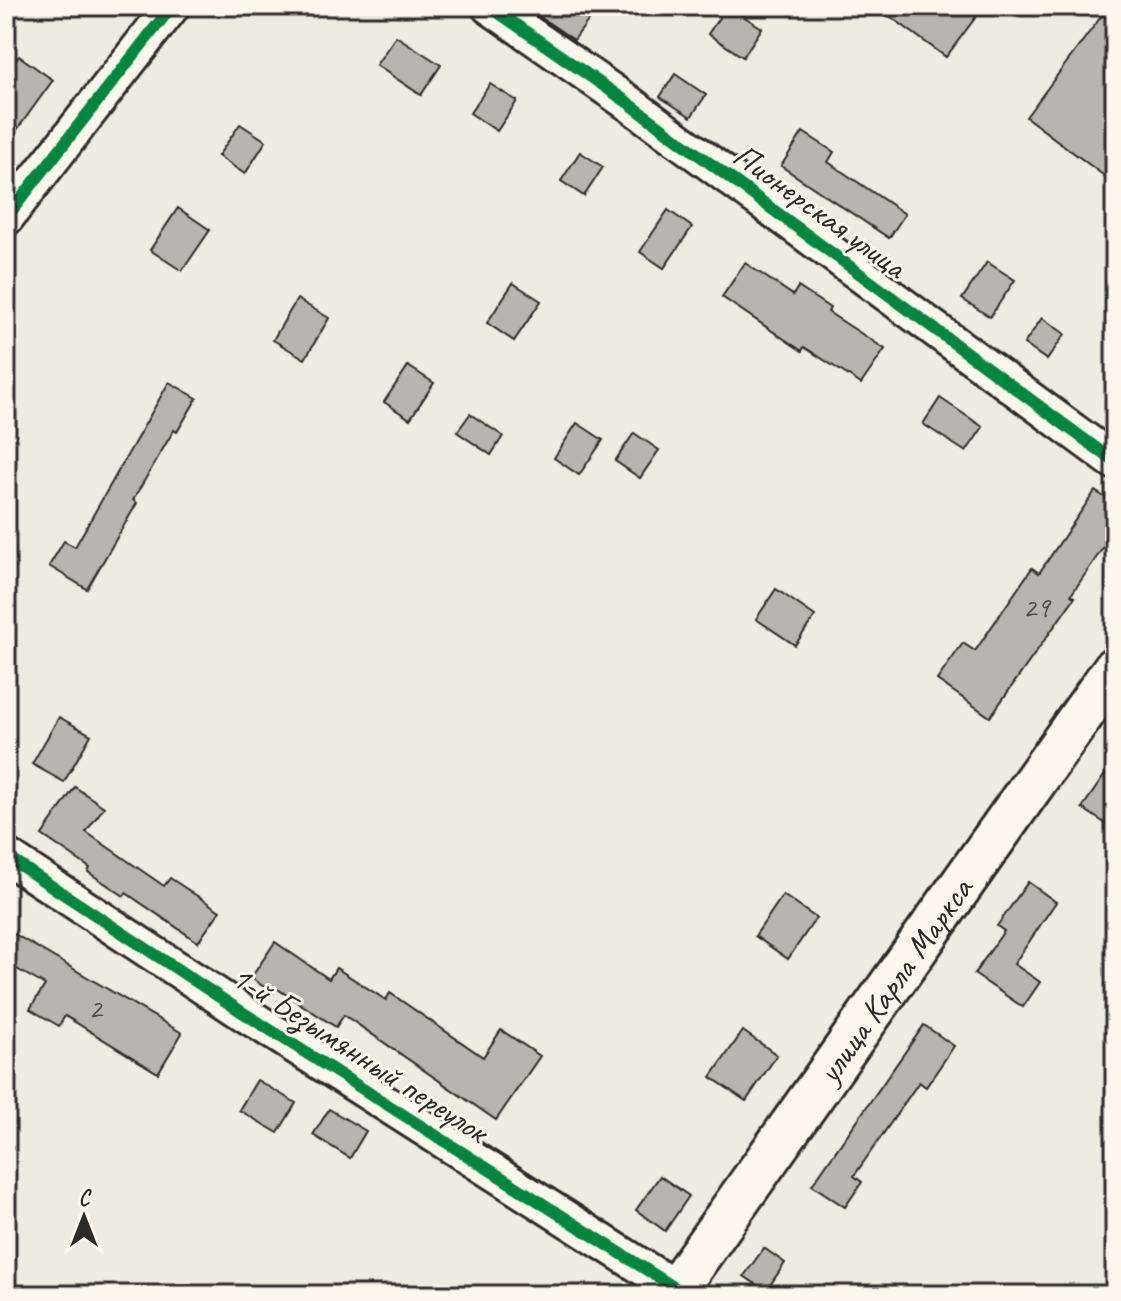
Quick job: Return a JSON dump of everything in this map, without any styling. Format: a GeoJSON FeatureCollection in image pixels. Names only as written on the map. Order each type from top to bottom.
{"type":"FeatureCollection","features":[{"type":"Feature","properties":{"kind":"main road","name":"улица Карла Маркса"},"geometry":{"type":"LineString","coordinates":[[679,1293],[689,1270],[1115,668]]}},
{"type":"Feature","properties":{"kind":"street"},"geometry":{"type":"LineString","coordinates":[[6,218],[172,6]]}},
{"type":"Feature","properties":{"kind":"street","name":"Пионерская улица"},"geometry":{"type":"LineString","coordinates":[[489,6],[627,102],[1115,462]]}},
{"type":"Feature","properties":{"kind":"street","name":"1-й Безымянный переулок"},"geometry":{"type":"LineString","coordinates":[[6,856],[679,1293]]}},
{"type":"Feature","properties":{"kind":"building"},"geometry":{"type":"Polygon","coordinates":[[[524,6],[599,6],[574,40],[524,6]]]}},
{"type":"Feature","properties":{"kind":"building"},"geometry":{"type":"Polygon","coordinates":[[[727,6],[762,28],[743,57],[708,34],[727,6]]]}},
{"type":"Feature","properties":{"kind":"building"},"geometry":{"type":"Polygon","coordinates":[[[876,6],[984,6],[946,57],[876,6]]]}},
{"type":"Feature","properties":{"kind":"building"},"geometry":{"type":"Polygon","coordinates":[[[1109,6],[1115,6],[1115,184],[1026,117],[1109,6]]]}},
{"type":"Feature","properties":{"kind":"building"},"geometry":{"type":"Polygon","coordinates":[[[396,36],[441,65],[421,95],[376,65],[396,36]]]}},
{"type":"Feature","properties":{"kind":"building"},"geometry":{"type":"Polygon","coordinates":[[[19,56],[53,80],[6,145],[6,73],[19,56]]]}},
{"type":"Feature","properties":{"kind":"building"},"geometry":{"type":"Polygon","coordinates":[[[675,74],[706,95],[691,117],[660,97],[675,74]]]}},
{"type":"Feature","properties":{"kind":"building"},"geometry":{"type":"Polygon","coordinates":[[[490,84],[517,101],[497,131],[470,113],[490,84]]]}},
{"type":"Feature","properties":{"kind":"building"},"geometry":{"type":"Polygon","coordinates":[[[240,124],[266,141],[245,174],[218,156],[240,124]]]}},
{"type":"Feature","properties":{"kind":"building"},"geometry":{"type":"Polygon","coordinates":[[[803,132],[834,152],[828,162],[905,214],[889,238],[781,166],[803,132]]]}},
{"type":"Feature","properties":{"kind":"building"},"geometry":{"type":"Polygon","coordinates":[[[580,152],[603,167],[584,196],[561,181],[580,152]]]}},
{"type":"Feature","properties":{"kind":"building"},"geometry":{"type":"Polygon","coordinates":[[[178,208],[210,230],[182,271],[150,250],[178,208]]]}},
{"type":"Feature","properties":{"kind":"building"},"geometry":{"type":"Polygon","coordinates":[[[668,210],[692,227],[664,268],[640,252],[668,210]]]}},
{"type":"Feature","properties":{"kind":"building"},"geometry":{"type":"Polygon","coordinates":[[[987,262],[1015,280],[990,317],[962,299],[987,262]]]}},
{"type":"Feature","properties":{"kind":"building"},"geometry":{"type":"Polygon","coordinates":[[[745,263],[793,295],[798,287],[830,308],[828,312],[885,349],[861,384],[804,347],[802,351],[722,297],[745,263]]]}},
{"type":"Feature","properties":{"kind":"building"},"geometry":{"type":"Polygon","coordinates":[[[513,283],[541,301],[514,341],[487,323],[513,283]]]}},
{"type":"Feature","properties":{"kind":"building"},"geometry":{"type":"Polygon","coordinates":[[[297,299],[329,318],[305,359],[273,340],[297,299]]]}},
{"type":"Feature","properties":{"kind":"building"},"geometry":{"type":"Polygon","coordinates":[[[1042,318],[1065,334],[1047,360],[1024,344],[1042,318]]]}},
{"type":"Feature","properties":{"kind":"building"},"geometry":{"type":"Polygon","coordinates":[[[408,366],[434,383],[410,419],[384,402],[408,366]]]}},
{"type":"Feature","properties":{"kind":"building"},"geometry":{"type":"Polygon","coordinates":[[[169,382],[197,398],[177,432],[174,430],[133,500],[137,503],[87,589],[49,566],[64,541],[75,547],[169,382]]]}},
{"type":"Feature","properties":{"kind":"building"},"geometry":{"type":"Polygon","coordinates":[[[940,398],[983,427],[966,452],[923,424],[940,398]]]}},
{"type":"Feature","properties":{"kind":"building"},"geometry":{"type":"Polygon","coordinates":[[[470,414],[503,436],[491,455],[457,432],[470,414]]]}},
{"type":"Feature","properties":{"kind":"building"},"geometry":{"type":"Polygon","coordinates":[[[577,423],[603,440],[579,475],[554,458],[577,423]]]}},
{"type":"Feature","properties":{"kind":"building"},"geometry":{"type":"Polygon","coordinates":[[[634,433],[659,450],[640,478],[615,461],[634,433]]]}},
{"type":"Feature","properties":{"kind":"building"},"geometry":{"type":"Polygon","coordinates":[[[1095,491],[1115,504],[1115,530],[1071,595],[1075,597],[990,717],[937,680],[963,643],[975,651],[1032,568],[1039,573],[1095,491]]]}},
{"type":"Feature","properties":{"kind":"building"},"geometry":{"type":"Polygon","coordinates":[[[776,589],[815,616],[795,645],[756,619],[776,589]]]}},
{"type":"Feature","properties":{"kind":"building"},"geometry":{"type":"Polygon","coordinates":[[[59,717],[91,735],[64,782],[32,764],[59,717]]]}},
{"type":"Feature","properties":{"kind":"building"},"geometry":{"type":"Polygon","coordinates":[[[1115,760],[1115,830],[1082,808],[1115,760]]]}},
{"type":"Feature","properties":{"kind":"building"},"geometry":{"type":"Polygon","coordinates":[[[75,787],[104,807],[86,832],[164,886],[170,878],[220,911],[198,942],[126,893],[124,896],[88,872],[90,868],[42,835],[75,787]]]}},
{"type":"Feature","properties":{"kind":"building"},"geometry":{"type":"Polygon","coordinates":[[[1028,882],[1056,902],[1014,964],[1040,982],[1023,1007],[974,974],[1004,931],[997,926],[1028,882]]]}},
{"type":"Feature","properties":{"kind":"building"},"geometry":{"type":"Polygon","coordinates":[[[783,895],[816,918],[788,959],[755,936],[783,895]]]}},
{"type":"Feature","properties":{"kind":"building"},"geometry":{"type":"Polygon","coordinates":[[[6,929],[182,1033],[158,1073],[65,1016],[59,1026],[30,1009],[45,985],[6,963],[6,929]]]}},
{"type":"Feature","properties":{"kind":"building"},"geometry":{"type":"Polygon","coordinates":[[[275,942],[329,979],[336,968],[386,1000],[390,993],[483,1057],[501,1030],[540,1056],[496,1120],[344,1015],[336,1027],[276,988],[273,993],[251,978],[275,942]]]}},
{"type":"Feature","properties":{"kind":"building"},"geometry":{"type":"Polygon","coordinates":[[[924,1025],[954,1046],[926,1087],[919,1082],[854,1176],[862,1182],[845,1207],[812,1185],[924,1025]]]}},
{"type":"Feature","properties":{"kind":"building"},"geometry":{"type":"Polygon","coordinates":[[[743,1031],[777,1055],[746,1101],[711,1077],[743,1031]]]}},
{"type":"Feature","properties":{"kind":"building"},"geometry":{"type":"Polygon","coordinates":[[[257,1080],[296,1103],[278,1133],[239,1110],[257,1080]]]}},
{"type":"Feature","properties":{"kind":"building"},"geometry":{"type":"Polygon","coordinates":[[[329,1109],[366,1131],[350,1158],[313,1135],[329,1109]]]}},
{"type":"Feature","properties":{"kind":"building"},"geometry":{"type":"Polygon","coordinates":[[[660,1176],[689,1196],[665,1231],[636,1210],[660,1176]]]}},
{"type":"Feature","properties":{"kind":"building"},"geometry":{"type":"Polygon","coordinates":[[[764,1248],[785,1263],[766,1291],[744,1276],[764,1248]]]}},
{"type":"Feature","properties":{"kind":"cycle path"},"geometry":{"type":"LineString","coordinates":[[6,218],[172,6]]}},
{"type":"Feature","properties":{"kind":"cycle path"},"geometry":{"type":"LineString","coordinates":[[489,6],[627,102],[1115,462]]}},
{"type":"Feature","properties":{"kind":"cycle path"},"geometry":{"type":"LineString","coordinates":[[6,856],[242,1012],[686,1295]]}}]}
